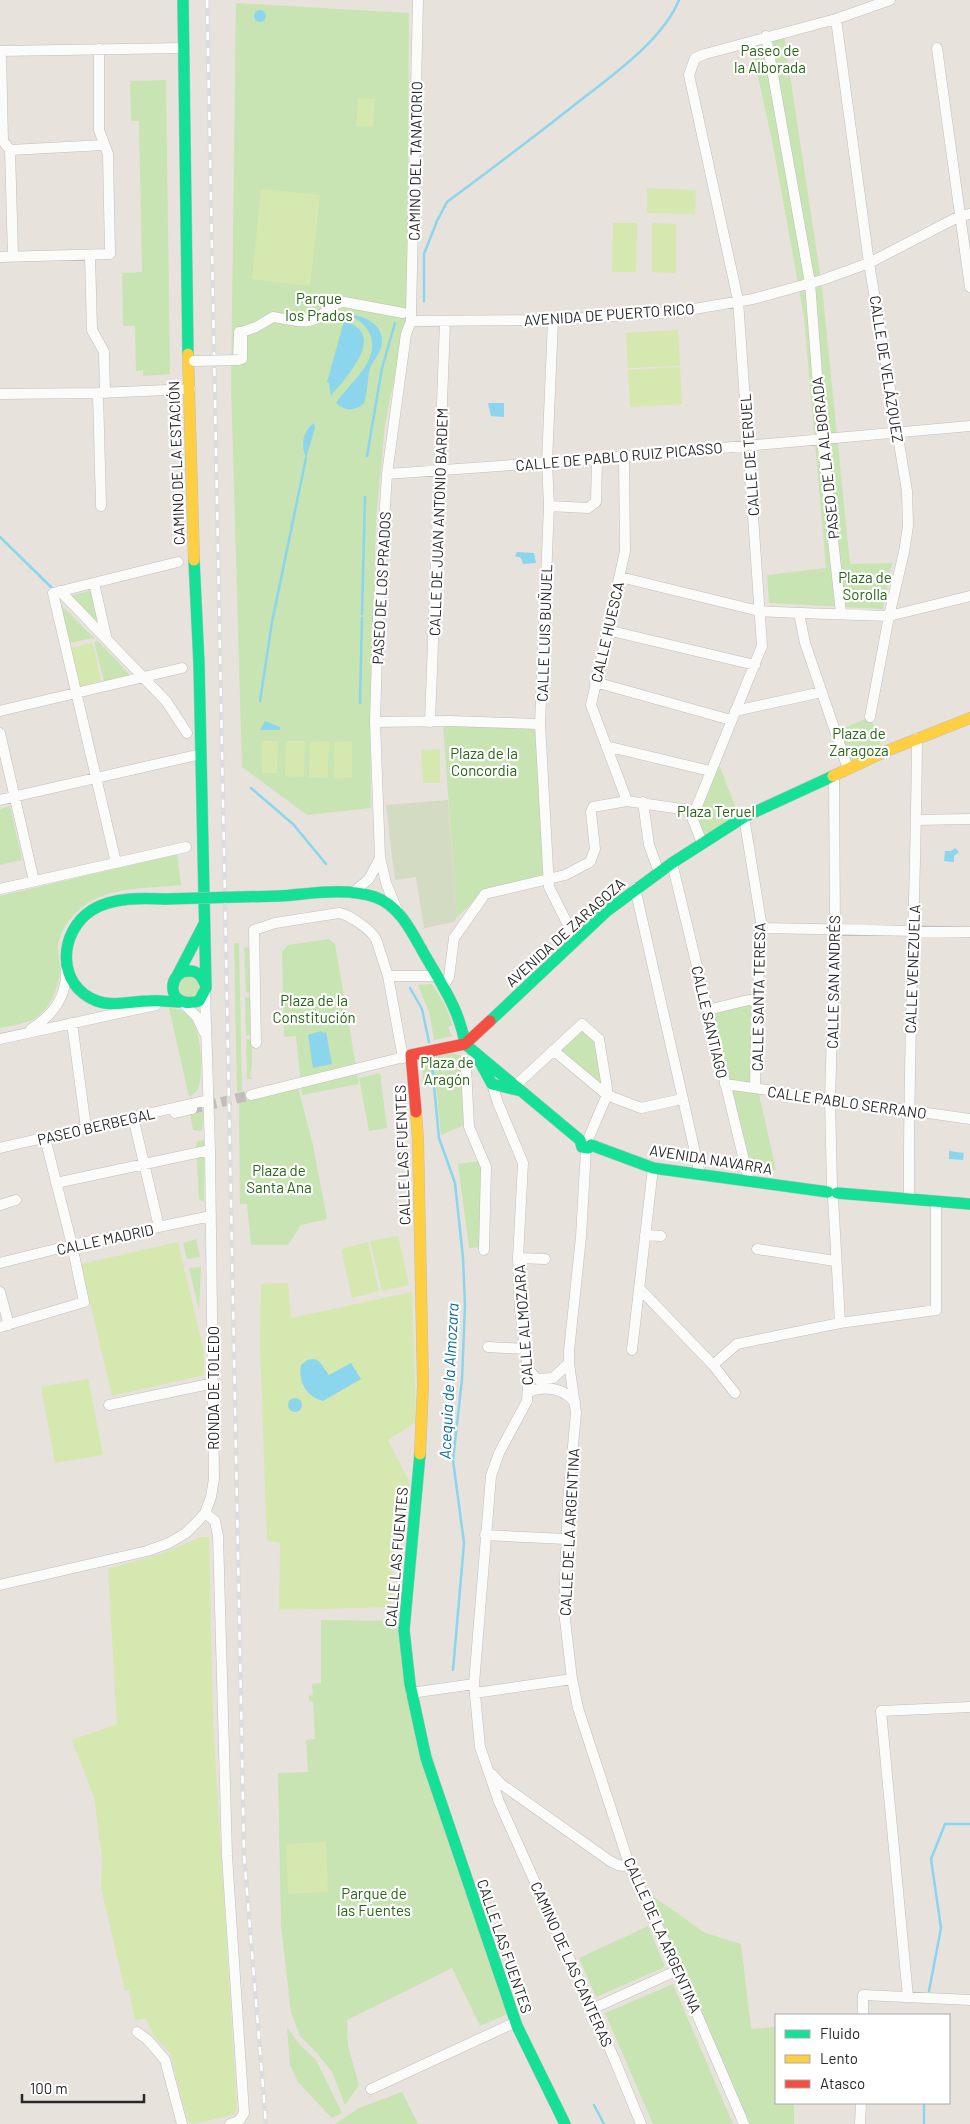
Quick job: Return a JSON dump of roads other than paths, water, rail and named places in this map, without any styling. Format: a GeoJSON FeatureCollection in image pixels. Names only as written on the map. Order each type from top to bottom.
{"type":"FeatureCollection","features":[{"type":"Feature","properties":{"kind":"street","name":"CAMINO DE LA ESTACIÓN"},"geometry":{"type":"LineString","coordinates":[[183,0],[190,390],[202,754],[205,988]]}},
{"type":"Feature","properties":{"kind":"street","name":"CAMINO DEL TANATORIO"},"geometry":{"type":"LineString","coordinates":[[411,321],[418,0]]}},
{"type":"Feature","properties":{"kind":"street"},"geometry":{"type":"LineString","coordinates":[[766,36],[836,19],[890,0]]}},
{"type":"Feature","properties":{"kind":"street","name":"CALLE DE VELÁZQUEZ"},"geometry":{"type":"LineString","coordinates":[[836,19],[869,263],[907,491],[908,526],[904,552],[889,616],[870,717]]}},
{"type":"Feature","properties":{"kind":"street","name":"CALLE DE TERUEL"},"geometry":{"type":"LineString","coordinates":[[702,843],[693,820],[695,811],[762,646],[738,300],[689,75],[695,58],[766,36]]}},
{"type":"Feature","properties":{"kind":"street","name":"PASEO DE LA ALBORADA"},"geometry":{"type":"LineString","coordinates":[[766,36],[810,284],[822,439],[841,613]]}},
{"type":"Feature","properties":{"kind":"street"},"geometry":{"type":"LineString","coordinates":[[13,256],[10,150],[3,141],[1,50],[184,48]]}},
{"type":"Feature","properties":{"kind":"street"},"geometry":{"type":"LineString","coordinates":[[936,48],[965,215],[970,287]]}},
{"type":"Feature","properties":{"kind":"street"},"geometry":{"type":"LineString","coordinates":[[0,257],[110,254],[108,154],[99,130],[99,49]]}},
{"type":"Feature","properties":{"kind":"street"},"geometry":{"type":"LineString","coordinates":[[10,150],[104,145]]}},
{"type":"Feature","properties":{"kind":"street","name":"AVENIDA DE PUERTO RICO"},"geometry":{"type":"LineString","coordinates":[[411,321],[553,320],[676,312],[752,299],[810,284],[869,263],[965,215]]}},
{"type":"Feature","properties":{"kind":"street"},"geometry":{"type":"LineString","coordinates":[[90,255],[92,330],[104,352],[101,393],[101,506]]}},
{"type":"Feature","properties":{"kind":"street"},"geometry":{"type":"LineString","coordinates":[[194,361],[238,360],[239,332],[240,359],[242,359],[242,332],[256,327],[273,316],[303,322],[316,318],[335,303],[344,302],[403,312]]}},
{"type":"Feature","properties":{"kind":"street","name":"CALLE LUIS BUÑUEL"},"geometry":{"type":"LineString","coordinates":[[553,320],[547,462],[549,506],[540,724],[549,887],[569,927],[579,938]]}},
{"type":"Feature","properties":{"kind":"street","name":"PASEO DE LOS PRADOS"},"geometry":{"type":"LineString","coordinates":[[398,913],[386,883],[380,858],[375,722],[378,618],[387,474],[406,334],[411,321]]}},
{"type":"Feature","properties":{"kind":"street","name":"CALLE DE JUAN ANTONIO BARDEM"},"geometry":{"type":"LineString","coordinates":[[430,722],[445,322]]}},
{"type":"Feature","properties":{"kind":"street"},"geometry":{"type":"LineString","coordinates":[[0,394],[190,390]]}},
{"type":"Feature","properties":{"kind":"street","name":"CALLE DE PABLO RUIZ PICASSO"},"geometry":{"type":"LineString","coordinates":[[387,474],[597,459],[748,444],[970,426]]}},
{"type":"Feature","properties":{"kind":"street","name":"CALLE HUESCA"},"geometry":{"type":"LineString","coordinates":[[624,456],[625,551],[591,705],[627,801]]}},
{"type":"Feature","properties":{"kind":"street"},"geometry":{"type":"LineString","coordinates":[[549,506],[588,508],[596,502],[597,459]]}},
{"type":"Feature","properties":{"kind":"street"},"geometry":{"type":"LineString","coordinates":[[116,863],[53,593],[178,562]]}},
{"type":"Feature","properties":{"kind":"street"},"geometry":{"type":"LineString","coordinates":[[620,577],[759,610],[800,613],[889,616],[970,596]]}},
{"type":"Feature","properties":{"kind":"street"},"geometry":{"type":"LineString","coordinates":[[94,583],[106,637]]}},
{"type":"Feature","properties":{"kind":"street"},"geometry":{"type":"LineString","coordinates":[[60,592],[106,637],[166,701],[187,733]]}},
{"type":"Feature","properties":{"kind":"street"},"geometry":{"type":"LineString","coordinates":[[800,613],[805,642],[848,769]]}},
{"type":"Feature","properties":{"kind":"street"},"geometry":{"type":"LineString","coordinates":[[607,630],[755,665]]}},
{"type":"Feature","properties":{"kind":"street"},"geometry":{"type":"LineString","coordinates":[[0,711],[182,668]]}},
{"type":"Feature","properties":{"kind":"street"},"geometry":{"type":"LineString","coordinates":[[595,682],[733,716],[822,692]]}},
{"type":"Feature","properties":{"kind":"street","name":"AVENIDA DE ZARAGOZA"},"geometry":{"type":"LineString","coordinates":[[465,1044],[607,911],[636,888],[702,843],[744,817],[834,775],[917,738],[970,718]]}},
{"type":"Feature","properties":{"kind":"street"},"geometry":{"type":"LineString","coordinates":[[375,722],[540,724]]}},
{"type":"Feature","properties":{"kind":"street"},"geometry":{"type":"LineString","coordinates":[[0,733],[34,881]]}},
{"type":"Feature","properties":{"kind":"street","name":"CALLE VENEZUELA"},"geometry":{"type":"LineString","coordinates":[[909,1199],[908,1111],[914,931],[917,738]]}},
{"type":"Feature","properties":{"kind":"street"},"geometry":{"type":"LineString","coordinates":[[606,746],[710,771]]}},
{"type":"Feature","properties":{"kind":"street"},"geometry":{"type":"LineString","coordinates":[[0,800],[202,754]]}},
{"type":"Feature","properties":{"kind":"street","name":"CALLE SAN ANDRÉS"},"geometry":{"type":"LineString","coordinates":[[834,775],[835,930],[830,1100],[832,1193],[840,1324]]}},
{"type":"Feature","properties":{"kind":"street"},"geometry":{"type":"LineString","coordinates":[[443,987],[449,977],[454,938],[483,897],[490,892],[572,872],[592,859],[595,850],[592,808],[627,801],[695,811]]}},
{"type":"Feature","properties":{"kind":"street"},"geometry":{"type":"LineString","coordinates":[[643,802],[649,845],[659,872]]}},
{"type":"Feature","properties":{"kind":"street","name":"CALLE SANTA TERESA"},"geometry":{"type":"LineString","coordinates":[[744,817],[762,928],[757,998],[755,1088]]}},
{"type":"Feature","properties":{"kind":"street"},"geometry":{"type":"LineString","coordinates":[[916,820],[970,819]]}},
{"type":"Feature","properties":{"kind":"street"},"geometry":{"type":"LineString","coordinates":[[0,889],[186,847]]}},
{"type":"Feature","properties":{"kind":"street","name":"PASEO DE LOS PRADOS"},"geometry":{"type":"LineString","coordinates":[[352,893],[369,880],[380,858]]}},
{"type":"Feature","properties":{"kind":"street","name":"CALLE SANTIAGO"},"geometry":{"type":"LineString","coordinates":[[672,863],[706,1010],[749,1181]]}},
{"type":"Feature","properties":{"kind":"street"},"geometry":{"type":"LineString","coordinates":[[636,888],[700,1174]]}},
{"type":"Feature","properties":{"kind":"street"},"geometry":{"type":"LineString","coordinates":[[24,1033],[46,1018],[57,1006],[64,987],[66,967],[64,951],[68,937],[75,923],[84,914],[99,906],[121,900],[352,893],[376,898],[384,902],[398,913],[437,976],[460,1022],[465,1044],[251,1095]]}},
{"type":"Feature","properties":{"kind":"street"},"geometry":{"type":"LineString","coordinates":[[256,1043],[254,930],[275,923],[343,914],[374,936],[388,976],[407,1057]]}},
{"type":"Feature","properties":{"kind":"street","name":"CAMINO DE LA ESTACIÓN"},"geometry":{"type":"LineString","coordinates":[[175,978],[204,924]]}},
{"type":"Feature","properties":{"kind":"street"},"geometry":{"type":"LineString","coordinates":[[762,928],[970,932]]}},
{"type":"Feature","properties":{"kind":"street"},"geometry":{"type":"LineString","coordinates":[[66,967],[76,986],[90,998],[109,1004],[142,1000],[194,1003],[203,997],[205,988],[200,974],[195,971],[183,971],[142,1000]]}},
{"type":"Feature","properties":{"kind":"street"},"geometry":{"type":"LineString","coordinates":[[388,976],[437,976]]}},
{"type":"Feature","properties":{"kind":"street"},"geometry":{"type":"LineString","coordinates":[[175,978],[173,994],[182,1003]]}},
{"type":"Feature","properties":{"kind":"street","name":"RONDA DE TOLEDO"},"geometry":{"type":"LineString","coordinates":[[0,1584],[146,1551],[168,1543],[186,1533],[205,1512],[211,1497],[214,1479],[214,1383],[205,988]]}},
{"type":"Feature","properties":{"kind":"street"},"geometry":{"type":"LineString","coordinates":[[706,1010],[757,998]]}},
{"type":"Feature","properties":{"kind":"street"},"geometry":{"type":"LineString","coordinates":[[0,1038],[166,1002]]}},
{"type":"Feature","properties":{"kind":"street","name":"RONDA DE TOLEDO"},"geometry":{"type":"LineString","coordinates":[[182,1003],[202,1026],[206,1040]]}},
{"type":"Feature","properties":{"kind":"street"},"geometry":{"type":"LineString","coordinates":[[72,1023],[86,1128]]}},
{"type":"Feature","properties":{"kind":"street"},"geometry":{"type":"LineString","coordinates":[[517,1088],[553,1050],[582,1024],[599,1039],[607,1095]]}},
{"type":"Feature","properties":{"kind":"street","name":"AVENIDA NAVARRA"},"geometry":{"type":"LineString","coordinates":[[465,1044],[476,1054],[493,1079],[517,1088],[587,1142],[653,1168],[832,1193],[970,1204]]}},
{"type":"Feature","properties":{"kind":"street"},"geometry":{"type":"LineString","coordinates":[[553,1050],[607,1095],[641,1108],[682,1099]]}},
{"type":"Feature","properties":{"kind":"street"},"geometry":{"type":"LineString","coordinates":[[476,1054],[466,1068],[469,1127],[486,1167],[484,1250]]}},
{"type":"Feature","properties":{"kind":"street","name":"CALLE LAS FUENTES"},"geometry":{"type":"LineString","coordinates":[[407,1057],[418,1140],[423,1384],[421,1446],[404,1630],[411,1693],[426,1758],[516,2022],[565,2124]]}},
{"type":"Feature","properties":{"kind":"street","name":"CALLE ALMOZARA"},"geometry":{"type":"LineString","coordinates":[[488,1770],[477,1734],[474,1688],[490,1476],[499,1453],[528,1401],[529,1370],[520,1310],[518,1258],[523,1163],[498,1104],[493,1079]]}},
{"type":"Feature","properties":{"kind":"street","name":"CALLE PABLO SERRANO"},"geometry":{"type":"LineString","coordinates":[[725,1084],[970,1119]]}},
{"type":"Feature","properties":{"kind":"street"},"geometry":{"type":"LineString","coordinates":[[192,1106],[208,1086]]}},
{"type":"Feature","properties":{"kind":"street","name":"CALLE DE LA ARGENTINA"},"geometry":{"type":"LineString","coordinates":[[607,1095],[587,1142],[581,1237],[569,1363],[575,1402],[566,1539],[564,1611],[572,1679],[578,1708],[630,1868],[678,1970],[744,2124]]}},
{"type":"Feature","properties":{"kind":"street"},"geometry":{"type":"LineString","coordinates":[[192,1106],[208,1100]]}},
{"type":"Feature","properties":{"kind":"street","name":"PASEO BERBEGAL"},"geometry":{"type":"LineString","coordinates":[[0,1148],[150,1113],[151,1117],[159,1117],[192,1106]]}},
{"type":"Feature","properties":{"kind":"street"},"geometry":{"type":"LineString","coordinates":[[134,1117],[159,1227]]}},
{"type":"Feature","properties":{"kind":"street"},"geometry":{"type":"LineString","coordinates":[[0,1292],[5,1326],[84,1302],[72,1245],[45,1138]]}},
{"type":"Feature","properties":{"kind":"street"},"geometry":{"type":"LineString","coordinates":[[56,1183],[210,1150]]}},
{"type":"Feature","properties":{"kind":"street"},"geometry":{"type":"LineString","coordinates":[[632,1350],[653,1168]]}},
{"type":"Feature","properties":{"kind":"street"},"geometry":{"type":"LineString","coordinates":[[0,1205],[16,1200]]}},
{"type":"Feature","properties":{"kind":"street"},"geometry":{"type":"LineString","coordinates":[[713,1366],[737,1344],[840,1324],[936,1310],[936,1201]]}},
{"type":"Feature","properties":{"kind":"street","name":"CALLE MADRID"},"geometry":{"type":"LineString","coordinates":[[0,1263],[72,1245],[211,1216]]}},
{"type":"Feature","properties":{"kind":"street"},"geometry":{"type":"LineString","coordinates":[[645,1235],[661,1236]]}},
{"type":"Feature","properties":{"kind":"street"},"geometry":{"type":"LineString","coordinates":[[756,1249],[835,1260]]}},
{"type":"Feature","properties":{"kind":"street"},"geometry":{"type":"LineString","coordinates":[[518,1258],[545,1259]]}},
{"type":"Feature","properties":{"kind":"street"},"geometry":{"type":"LineString","coordinates":[[639,1288],[713,1366],[735,1393]]}},
{"type":"Feature","properties":{"kind":"street"},"geometry":{"type":"LineString","coordinates":[[488,1347],[526,1349]]}},
{"type":"Feature","properties":{"kind":"street"},"geometry":{"type":"LineString","coordinates":[[529,1370],[537,1379],[553,1378],[569,1363]]}},
{"type":"Feature","properties":{"kind":"street"},"geometry":{"type":"LineString","coordinates":[[109,1406],[214,1383]]}},
{"type":"Feature","properties":{"kind":"street"},"geometry":{"type":"LineString","coordinates":[[528,1392],[556,1389],[564,1392],[575,1402]]}},
{"type":"Feature","properties":{"kind":"street"},"geometry":{"type":"LineString","coordinates":[[205,1512],[215,1521],[218,1536],[227,1856],[244,2114],[239,2121],[230,2124]]}},
{"type":"Feature","properties":{"kind":"street"},"geometry":{"type":"LineString","coordinates":[[485,1535],[566,1539]]}},
{"type":"Feature","properties":{"kind":"street"},"geometry":{"type":"LineString","coordinates":[[411,1693],[572,1679]]}},
{"type":"Feature","properties":{"kind":"street"},"geometry":{"type":"LineString","coordinates":[[908,1997],[881,1711],[970,1707]]}},
{"type":"Feature","properties":{"kind":"street"},"geometry":{"type":"LineString","coordinates":[[488,1770],[511,1791],[610,1861],[618,1866],[630,1868]]}},
{"type":"Feature","properties":{"kind":"street","name":"CAMINO DE LAS CANTERAS"},"geometry":{"type":"LineString","coordinates":[[488,1770],[499,1801],[641,2124]]}},
{"type":"Feature","properties":{"kind":"street"},"geometry":{"type":"LineString","coordinates":[[499,1801],[506,1798],[511,1791]]}},
{"type":"Feature","properties":{"kind":"street"},"geometry":{"type":"LineString","coordinates":[[592,2009],[678,1970]]}},
{"type":"Feature","properties":{"kind":"street"},"geometry":{"type":"LineString","coordinates":[[863,2014],[863,1995],[970,2000]]}},
{"type":"Feature","properties":{"kind":"street"},"geometry":{"type":"LineString","coordinates":[[371,2089],[516,2022]]}},
{"type":"Feature","properties":{"kind":"street"},"geometry":{"type":"LineString","coordinates":[[137,2032],[148,2040],[165,2060],[182,2124]]}},
{"type":"Feature","properties":{"kind":"street"},"geometry":{"type":"LineString","coordinates":[[860,2124],[861,2104]]}},
{"type":"Feature","properties":{"kind":"water"},"geometry":{"type":"Polygon","coordinates":[[[258,10],[262,10],[266,16],[262,22],[258,22],[254,18],[254,14],[258,10]]]}},
{"type":"Feature","properties":{"kind":"water"},"geometry":{"type":"Polygon","coordinates":[[[346,314],[367,319],[377,327],[382,339],[380,350],[370,368],[364,403],[354,409],[343,408],[336,403],[368,362],[372,344],[366,327],[357,319],[346,314]]]}},
{"type":"Feature","properties":{"kind":"water"},"geometry":{"type":"Polygon","coordinates":[[[344,321],[357,327],[363,336],[364,345],[354,367],[331,396],[329,383],[327,382],[344,321]]]}},
{"type":"Feature","properties":{"kind":"water"},"geometry":{"type":"Polygon","coordinates":[[[488,403],[504,403],[504,417],[491,416],[488,403]]]}},
{"type":"Feature","properties":{"kind":"water"},"geometry":{"type":"Polygon","coordinates":[[[314,423],[315,428],[306,458],[303,448],[304,439],[307,430],[314,423]]]}},
{"type":"Feature","properties":{"kind":"water"},"geometry":{"type":"Polygon","coordinates":[[[517,552],[534,553],[536,563],[523,564],[521,558],[515,556],[517,552]]]}},
{"type":"Feature","properties":{"kind":"water"},"geometry":{"type":"Polygon","coordinates":[[[265,721],[280,727],[280,730],[260,730],[265,721]]]}},
{"type":"Feature","properties":{"kind":"water"},"geometry":{"type":"Polygon","coordinates":[[[955,848],[959,852],[954,856],[954,862],[944,861],[945,851],[951,851],[955,848]]]}},
{"type":"Feature","properties":{"kind":"water"},"geometry":{"type":"Polygon","coordinates":[[[321,1031],[323,1033],[326,1032],[332,1064],[313,1068],[308,1035],[321,1031]]]}},
{"type":"Feature","properties":{"kind":"water"},"geometry":{"type":"Polygon","coordinates":[[[949,1151],[964,1153],[963,1160],[949,1159],[949,1151]]]}},
{"type":"Feature","properties":{"kind":"water"},"geometry":{"type":"Polygon","coordinates":[[[314,1359],[319,1361],[329,1375],[351,1363],[361,1379],[323,1401],[317,1399],[307,1392],[302,1382],[300,1371],[301,1365],[307,1360],[314,1359]]]}},
{"type":"Feature","properties":{"kind":"water"},"geometry":{"type":"Polygon","coordinates":[[[295,1398],[300,1400],[302,1405],[300,1410],[295,1412],[290,1410],[288,1405],[290,1400],[295,1398]]]}},
{"type":"Feature","properties":{"kind":"waterway"},"geometry":{"type":"LineString","coordinates":[[424,301],[424,254],[447,202],[557,119],[632,59],[660,31],[671,16],[679,0]]}},
{"type":"Feature","properties":{"kind":"waterway"},"geometry":{"type":"LineString","coordinates":[[367,456],[382,368],[395,323]]}},
{"type":"Feature","properties":{"kind":"waterway"},"geometry":{"type":"LineString","coordinates":[[260,701],[272,622],[306,458]]}},
{"type":"Feature","properties":{"kind":"waterway"},"geometry":{"type":"LineString","coordinates":[[362,614],[365,497]]}},
{"type":"Feature","properties":{"kind":"waterway","name":"Acequia de la Almozara"},"geometry":{"type":"LineString","coordinates":[[0,537],[52,588]]}},
{"type":"Feature","properties":{"kind":"waterway"},"geometry":{"type":"LineString","coordinates":[[360,703],[362,618]]}},
{"type":"Feature","properties":{"kind":"waterway","name":"Acequia de la Almozara"},"geometry":{"type":"LineString","coordinates":[[251,788],[293,824],[326,864]]}},
{"type":"Feature","properties":{"kind":"waterway","name":"Acequia de la Almozara"},"geometry":{"type":"LineString","coordinates":[[410,988],[422,1009],[429,1042]]}},
{"type":"Feature","properties":{"kind":"waterway","name":"Acequia de la Almozara"},"geometry":{"type":"LineString","coordinates":[[432,1065],[439,1138],[455,1183],[463,1258],[465,1305],[462,1379],[453,1460],[464,1543],[453,1670]]}},
{"type":"Feature","properties":{"kind":"waterway"},"geometry":{"type":"LineString","coordinates":[[929,1991],[941,1928],[931,1859],[945,1824],[970,1824]]}},
{"type":"Feature","properties":{"kind":"waterway"},"geometry":{"type":"LineString","coordinates":[[924,2104],[924,2124]]}},
{"type":"Feature","properties":{"kind":"waterway","name":"Acequia de la Almozara"},"geometry":{"type":"LineString","coordinates":[[594,2105],[604,2124]]}},
{"type":"Feature","properties":{"kind":"tunnel"},"geometry":{"type":"LineString","coordinates":[[192,1109],[251,1095]]}},
{"type":"Feature","properties":{"kind":"railway"},"geometry":{"type":"LineString","coordinates":[[207,0],[244,1855],[266,2124]]}},
{"type":"Feature","properties":{"kind":"park label","name":"Paseo de la Alborada"},"geometry":{"type":"Point","coordinates":[770,58]}},
{"type":"Feature","properties":{"kind":"park label","name":"Parque los Prados"},"geometry":{"type":"Point","coordinates":[319,306]}},
{"type":"Feature","properties":{"kind":"park label","name":"Plaza de Sorolla"},"geometry":{"type":"Point","coordinates":[865,586]}},
{"type":"Feature","properties":{"kind":"park label","name":"Plaza de Zaragoza"},"geometry":{"type":"Point","coordinates":[859,742]}},
{"type":"Feature","properties":{"kind":"park label","name":"Plaza de la Concordia"},"geometry":{"type":"Point","coordinates":[484,762]}},
{"type":"Feature","properties":{"kind":"park label","name":"Plaza Teruel"},"geometry":{"type":"Point","coordinates":[716,811]}},
{"type":"Feature","properties":{"kind":"park label","name":"Plaza de la Constitución"},"geometry":{"type":"Point","coordinates":[314,1008]}},
{"type":"Feature","properties":{"kind":"park label","name":"Plaza de Aragón"},"geometry":{"type":"Point","coordinates":[447,1070]}},
{"type":"Feature","properties":{"kind":"park label","name":"Plaza de Santa Ana"},"geometry":{"type":"Point","coordinates":[279,1178]}},
{"type":"Feature","properties":{"kind":"park label","name":"Parque de las Fuentes"},"geometry":{"type":"Point","coordinates":[374,1902]}}]}
